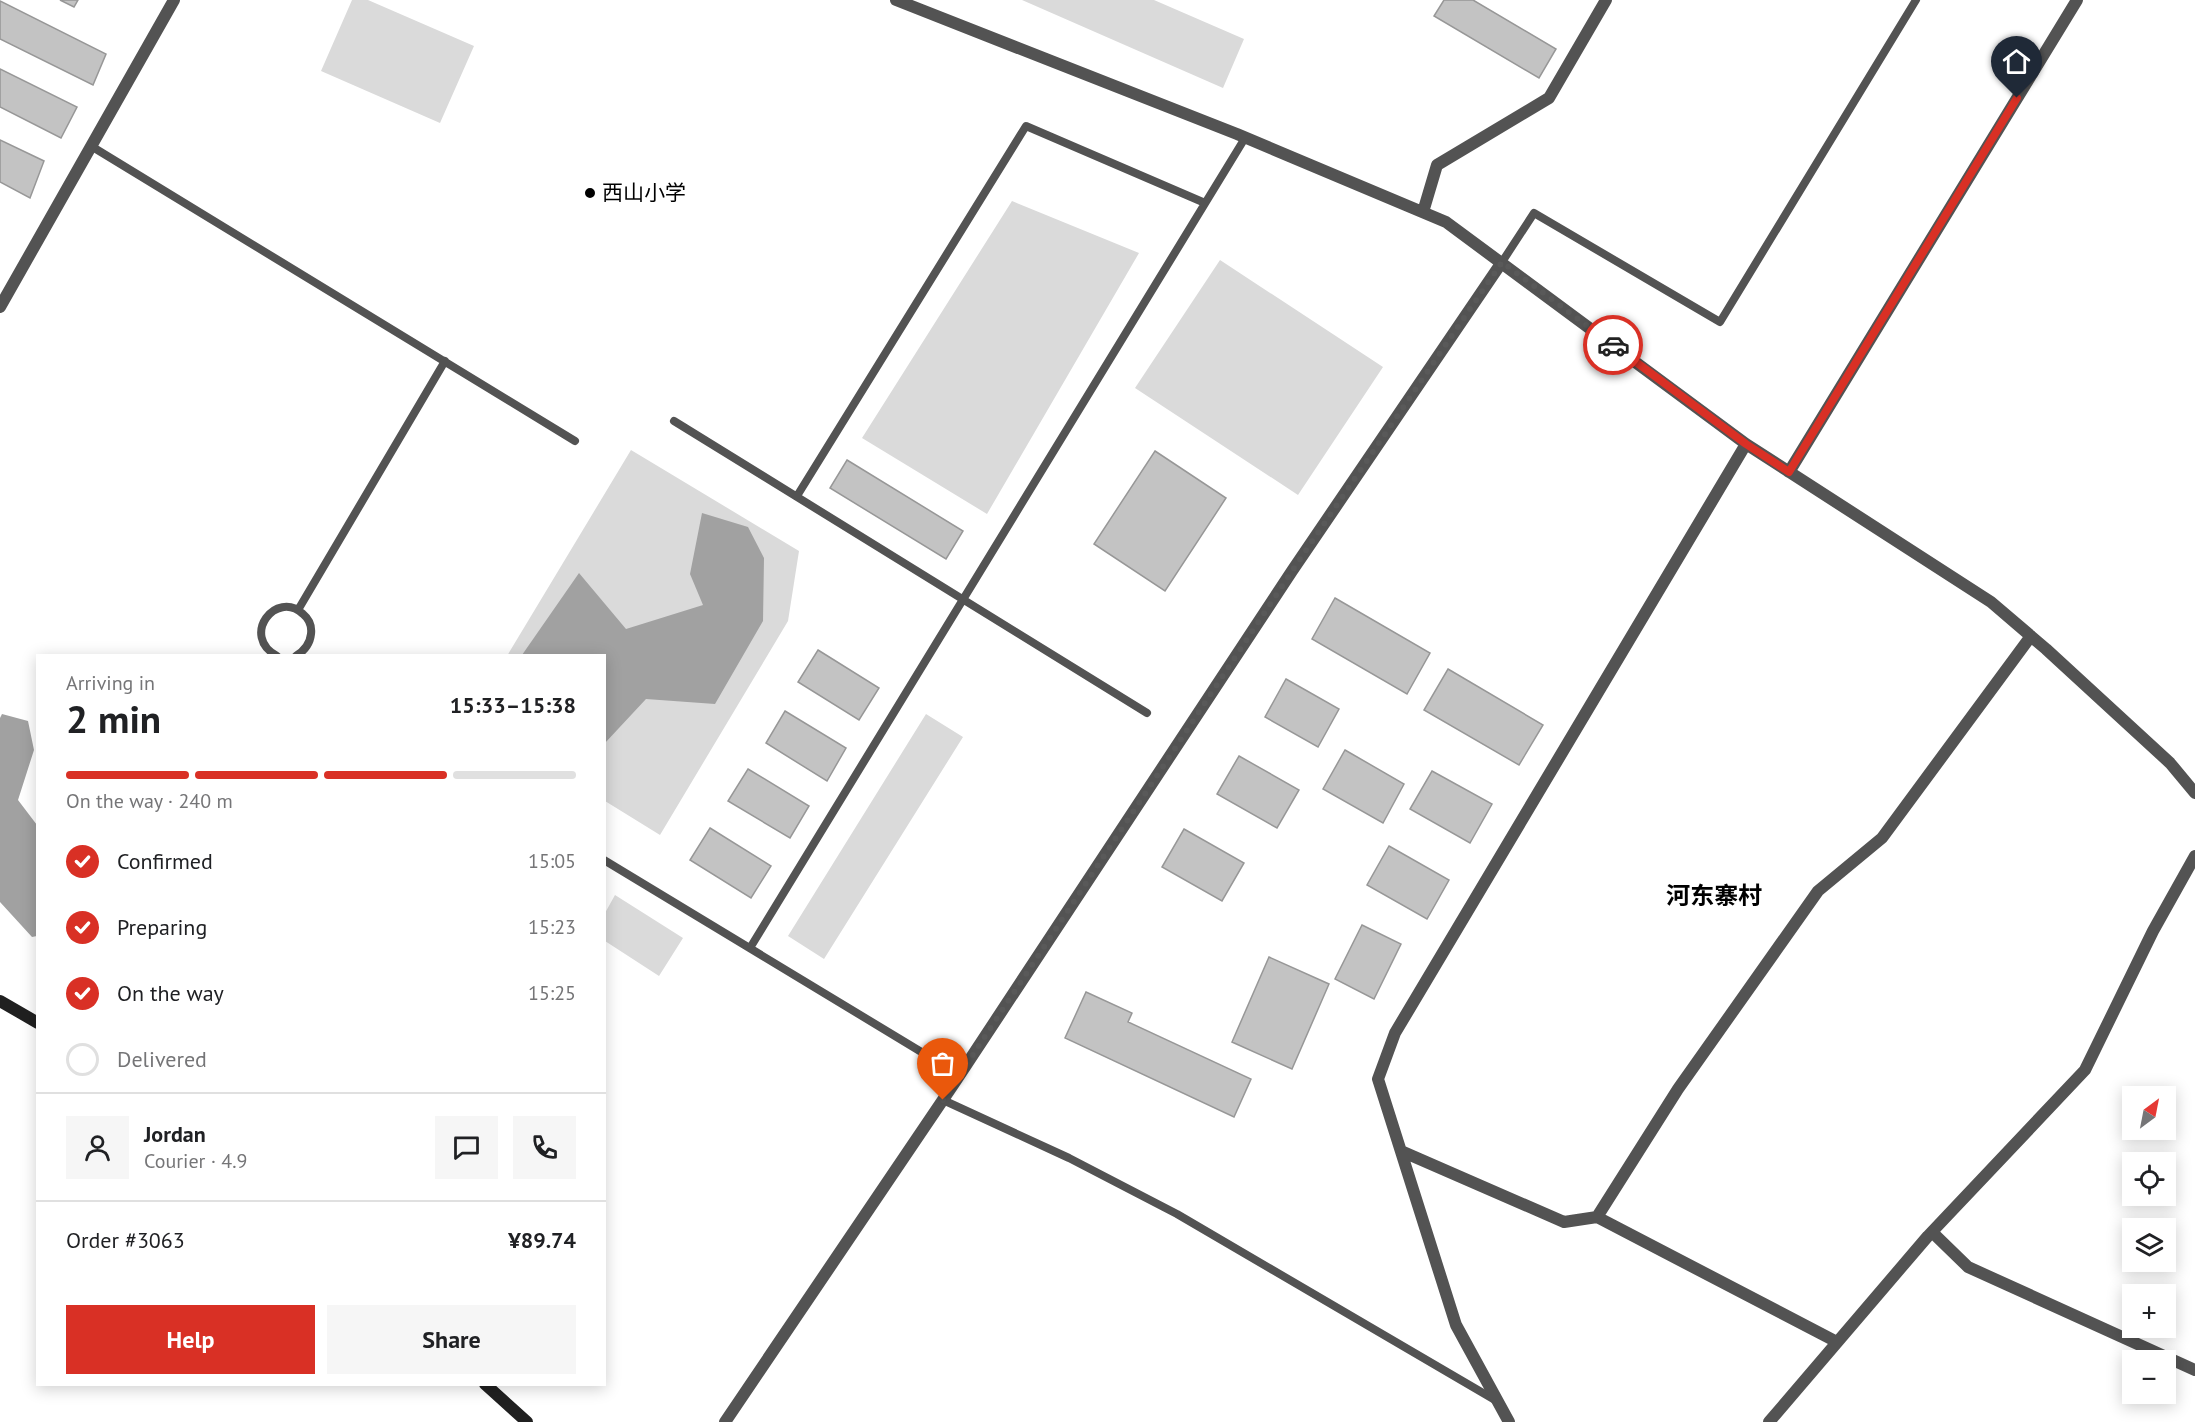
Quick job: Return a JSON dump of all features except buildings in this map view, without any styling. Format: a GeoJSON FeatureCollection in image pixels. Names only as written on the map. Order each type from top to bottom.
{"type":"FeatureCollection","features":[{"type":"Feature","properties":{"kind":"main road"},"geometry":{"type":"LineString","coordinates":[[0,1001],[36,1022]]}},
{"type":"Feature","properties":{"kind":"main road"},"geometry":{"type":"LineString","coordinates":[[487,1386],[527,1422]]}},
{"type":"Feature","properties":{"kind":"street"},"geometry":{"type":"LineString","coordinates":[[0,307],[174,0]]}},
{"type":"Feature","properties":{"kind":"street"},"geometry":{"type":"LineString","coordinates":[[896,0],[1245,138],[1446,222],[1746,444],[1991,602],[2170,763],[2195,793]]}},
{"type":"Feature","properties":{"kind":"street"},"geometry":{"type":"LineString","coordinates":[[1423,212],[1437,165],[1549,98],[1606,0]]}},
{"type":"Feature","properties":{"kind":"street"},"geometry":{"type":"LineString","coordinates":[[1789,472],[2077,0]]}},
{"type":"Feature","properties":{"kind":"street"},"geometry":{"type":"LineString","coordinates":[[725,1422],[943,1100],[1292,571],[1502,262]]}},
{"type":"Feature","properties":{"kind":"street"},"geometry":{"type":"LineString","coordinates":[[1509,1422],[1455,1325],[1378,1079],[1395,1034],[1746,444]]}},
{"type":"Feature","properties":{"kind":"street"},"geometry":{"type":"LineString","coordinates":[[1597,1217],[1677,1089],[1818,891],[1882,838],[2031,636]]}},
{"type":"Feature","properties":{"kind":"street"},"geometry":{"type":"LineString","coordinates":[[1769,1422],[1932,1232],[2085,1070],[2153,931],[2195,856]]}},
{"type":"Feature","properties":{"kind":"street"},"geometry":{"type":"LineString","coordinates":[[1401,1151],[1564,1222],[1597,1217],[1837,1342]]}},
{"type":"Feature","properties":{"kind":"street"},"geometry":{"type":"LineString","coordinates":[[1932,1232],[1968,1267],[2195,1370]]}},
{"type":"Feature","properties":{"kind":"lane"},"geometry":{"type":"LineString","coordinates":[[1502,262],[1534,213],[1720,322],[1916,0]]}},
{"type":"Feature","properties":{"kind":"lane"},"geometry":{"type":"LineString","coordinates":[[797,496],[1026,126],[1205,203]]}},
{"type":"Feature","properties":{"kind":"lane"},"geometry":{"type":"LineString","coordinates":[[750,948],[1245,138]]}},
{"type":"Feature","properties":{"kind":"lane"},"geometry":{"type":"LineString","coordinates":[[91,146],[575,441]]}},
{"type":"Feature","properties":{"kind":"lane"},"geometry":{"type":"LineString","coordinates":[[298,610],[445,361]]}},
{"type":"Feature","properties":{"kind":"lane"},"geometry":{"type":"LineString","coordinates":[[674,421],[1147,713]]}},
{"type":"Feature","properties":{"kind":"lane"},"geometry":{"type":"LineString","coordinates":[[274,654],[269,651],[261,637],[264,621],[275,610],[290,607],[298,610],[310,622],[312,631],[307,647],[298,654]]}},
{"type":"Feature","properties":{"kind":"lane"},"geometry":{"type":"LineString","coordinates":[[606,861],[928,1056]]}},
{"type":"Feature","properties":{"kind":"lane"},"geometry":{"type":"LineString","coordinates":[[943,1100],[1069,1158],[1177,1214],[1498,1401]]}},
{"type":"Feature","properties":{"kind":"shaded area"},"geometry":{"type":"Polygon","coordinates":[[[352,0],[368,0],[474,46],[440,123],[321,71],[352,0]]]}},
{"type":"Feature","properties":{"kind":"shaded area"},"geometry":{"type":"Polygon","coordinates":[[[1022,0],[1154,0],[1244,39],[1223,88],[1022,0]]]}},
{"type":"Feature","properties":{"kind":"shaded area"},"geometry":{"type":"Polygon","coordinates":[[[1012,201],[1139,253],[987,514],[862,438],[1012,201]]]}},
{"type":"Feature","properties":{"kind":"shaded area"},"geometry":{"type":"Polygon","coordinates":[[[1220,260],[1383,367],[1298,495],[1135,388],[1220,260]]]}},
{"type":"Feature","properties":{"kind":"shaded area"},"geometry":{"type":"Polygon","coordinates":[[[631,450],[799,551],[788,621],[660,835],[606,802],[606,654],[508,654],[631,450]]]}},
{"type":"Feature","properties":{"kind":"shaded area"},"geometry":{"type":"Polygon","coordinates":[[[702,513],[748,527],[764,558],[763,621],[715,704],[646,699],[606,742],[606,654],[523,654],[579,573],[626,629],[703,605],[690,574],[702,513]]]}},
{"type":"Feature","properties":{"kind":"shaded area"},"geometry":{"type":"Polygon","coordinates":[[[2,714],[28,721],[34,750],[18,800],[36,824],[36,936],[32,937],[0,902],[0,718],[2,714]]]}},
{"type":"Feature","properties":{"kind":"shaded area"},"geometry":{"type":"Polygon","coordinates":[[[926,714],[963,737],[824,959],[788,936],[926,714]]]}},
{"type":"Feature","properties":{"kind":"shaded area"},"geometry":{"type":"Polygon","coordinates":[[[615,895],[683,938],[659,976],[606,942],[606,911],[615,895]]]}},
{"type":"Feature","properties":{"kind":"way so far"},"geometry":{"type":"LineString","coordinates":[[943,1100],[1292,571],[1502,262],[1613,345]]}},
{"type":"Feature","properties":{"kind":"place","name":"西山小学"},"geometry":{"type":"Point","coordinates":[590,193]}},
{"type":"Feature","properties":{"kind":"district","name":"河东寨村"},"geometry":{"type":"Point","coordinates":[1714,896]}},
{"type":"Feature","properties":{"kind":"route"},"geometry":{"type":"LineString","coordinates":[[1613,345],[1746,444],[1789,472],[2017,98]]}}]}
